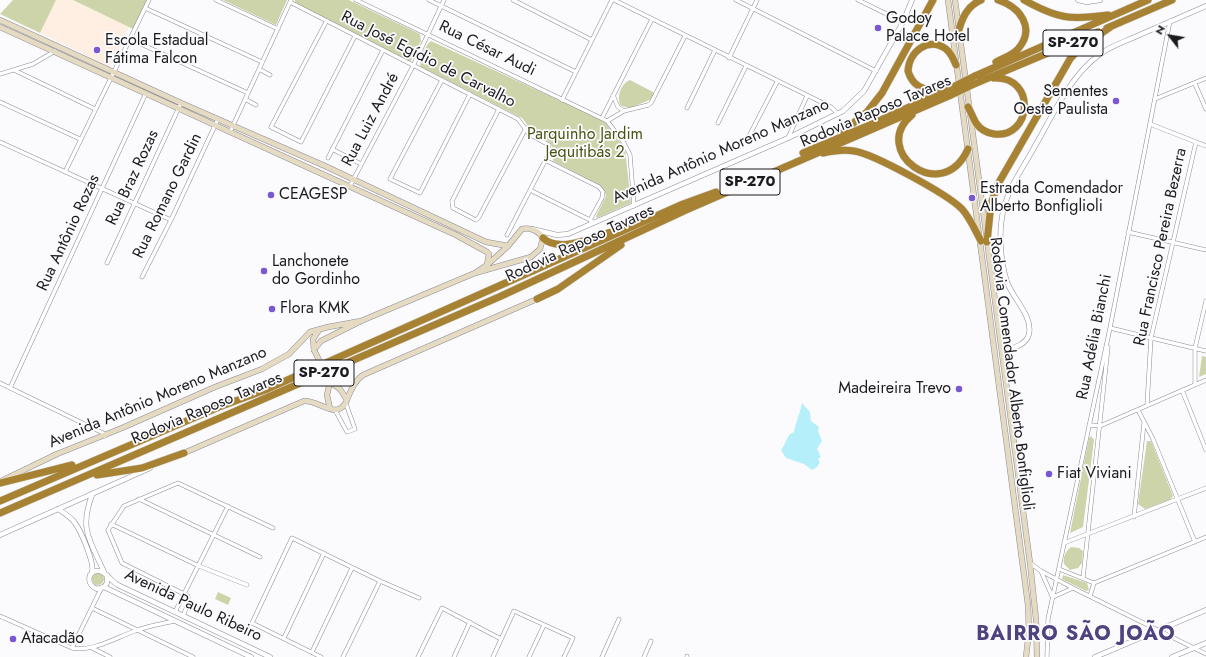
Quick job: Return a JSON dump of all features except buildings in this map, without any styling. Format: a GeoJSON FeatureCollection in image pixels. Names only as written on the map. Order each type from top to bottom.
{"type":"FeatureCollection","features":[{"type":"Feature","properties":{"kind":"highway"},"geometry":{"type":"LineString","coordinates":[[824,144],[854,124],[867,112],[882,93],[933,0]]}},
{"type":"Feature","properties":{"kind":"highway"},"geometry":{"type":"LineString","coordinates":[[958,33],[966,11],[973,4],[981,0]]}},
{"type":"Feature","properties":{"kind":"highway"},"geometry":{"type":"LineString","coordinates":[[975,76],[992,64],[1014,53],[1024,38],[1025,26],[1021,15],[1011,5],[998,0]]}},
{"type":"Feature","properties":{"kind":"highway"},"geometry":{"type":"LineString","coordinates":[[1024,0],[1056,16],[1083,18],[1117,14]]}},
{"type":"Feature","properties":{"kind":"highway","name":"Rodovia Raposo Tavares"},"geometry":{"type":"LineString","coordinates":[[0,513],[24,504],[499,297],[807,157],[919,108],[975,76],[1148,0]]}},
{"type":"Feature","properties":{"kind":"highway","name":"Rodovia Raposo Tavares"},"geometry":{"type":"LineString","coordinates":[[0,501],[219,407],[265,390],[641,223],[872,124],[940,92],[951,91],[990,78],[1172,0]]}},
{"type":"Feature","properties":{"kind":"highway"},"geometry":{"type":"LineString","coordinates":[[984,241],[991,204],[998,184],[1064,69],[1079,50],[1112,26]]}},
{"type":"Feature","properties":{"kind":"highway"},"geometry":{"type":"LineString","coordinates":[[940,92],[922,89],[915,84],[908,71],[911,56],[921,48],[928,45],[940,47],[951,55],[956,65]]}},
{"type":"Feature","properties":{"kind":"highway"},"geometry":{"type":"LineString","coordinates":[[968,106],[977,125],[991,133],[1004,134],[1012,130],[1020,123],[1024,104],[1020,88],[1010,80],[1003,77],[990,78]]}},
{"type":"Feature","properties":{"kind":"highway"},"geometry":{"type":"LineString","coordinates":[[919,108],[906,120],[898,134],[899,149],[908,161],[928,173],[944,174],[958,165],[968,149]]}},
{"type":"Feature","properties":{"kind":"highway"},"geometry":{"type":"LineString","coordinates":[[807,157],[845,150],[874,156],[952,201],[969,218],[984,241]]}},
{"type":"Feature","properties":{"kind":"highway"},"geometry":{"type":"LineString","coordinates":[[543,238],[552,244],[562,246],[641,223]]}},
{"type":"Feature","properties":{"kind":"highway"},"geometry":{"type":"LineString","coordinates":[[537,299],[558,289],[613,250],[647,229]]}},
{"type":"Feature","properties":{"kind":"highway"},"geometry":{"type":"LineString","coordinates":[[0,482],[71,466],[129,445]]}},
{"type":"Feature","properties":{"kind":"highway"},"geometry":{"type":"LineString","coordinates":[[86,476],[142,468],[184,453]]}},
{"type":"Feature","properties":{"kind":"highway"},"geometry":{"type":"LineString","coordinates":[[0,517],[24,504]]}},
{"type":"Feature","properties":{"kind":"main road","name":"Rodovia Comendador Alberto Bonfiglioli"},"geometry":{"type":"LineString","coordinates":[[948,0],[968,149],[1002,351],[1030,563],[1036,619],[1037,657]]}},
{"type":"Feature","properties":{"kind":"main road","name":"Rodovia Comendador Alberto Bonfiglioli"},"geometry":{"type":"LineString","coordinates":[[954,0],[1028,605],[1029,632],[1026,657]]}},
{"type":"Feature","properties":{"kind":"main road"},"geometry":{"type":"LineString","coordinates":[[2,20],[113,72],[147,91]]}},
{"type":"Feature","properties":{"kind":"main road"},"geometry":{"type":"LineString","coordinates":[[0,27],[110,77],[147,91],[180,106],[230,132],[484,249],[489,254],[487,265]]}},
{"type":"Feature","properties":{"kind":"main road"},"geometry":{"type":"LineString","coordinates":[[180,106],[218,119],[353,179],[486,242],[508,246]]}},
{"type":"Feature","properties":{"kind":"main road"},"geometry":{"type":"LineString","coordinates":[[529,228],[537,232],[543,238]]}},
{"type":"Feature","properties":{"kind":"main road","name":"Avenida Antônio Moreno Manzano"},"geometry":{"type":"LineString","coordinates":[[475,273],[487,265],[508,246],[520,231],[529,228]]}},
{"type":"Feature","properties":{"kind":"main road","name":"Avenida Antônio Moreno Manzano"},"geometry":{"type":"LineString","coordinates":[[314,350],[321,341],[361,322],[475,273],[531,257],[540,249],[543,238]]}},
{"type":"Feature","properties":{"kind":"main road"},"geometry":{"type":"LineString","coordinates":[[184,453],[304,401],[311,401],[333,410],[341,408],[346,402],[357,380],[363,376],[537,299]]}},
{"type":"Feature","properties":{"kind":"main road","name":"Avenida Antônio Moreno Manzano"},"geometry":{"type":"LineString","coordinates":[[0,482],[57,454],[105,436],[216,387],[262,369],[289,354],[310,332],[361,322]]}},
{"type":"Feature","properties":{"kind":"main road"},"geometry":{"type":"LineString","coordinates":[[320,330],[313,336],[314,350],[330,382],[340,389],[346,402]]}},
{"type":"Feature","properties":{"kind":"main road"},"geometry":{"type":"LineString","coordinates":[[330,382],[327,395],[333,410]]}},
{"type":"Feature","properties":{"kind":"street"},"geometry":{"type":"LineString","coordinates":[[65,172],[110,77],[149,0]]}},
{"type":"Feature","properties":{"kind":"street"},"geometry":{"type":"LineString","coordinates":[[216,0],[278,29]]}},
{"type":"Feature","properties":{"kind":"street","name":"Rua César Audi"},"geometry":{"type":"LineString","coordinates":[[356,0],[607,121]]}},
{"type":"Feature","properties":{"kind":"street"},"geometry":{"type":"LineString","coordinates":[[429,0],[576,72]]}},
{"type":"Feature","properties":{"kind":"street","name":"Rua Luiz André"},"geometry":{"type":"LineString","coordinates":[[350,186],[413,66],[444,0]]}},
{"type":"Feature","properties":{"kind":"street"},"geometry":{"type":"LineString","coordinates":[[513,0],[592,40]]}},
{"type":"Feature","properties":{"kind":"street"},"geometry":{"type":"LineString","coordinates":[[562,100],[613,0],[831,108],[838,114]]}},
{"type":"Feature","properties":{"kind":"street"},"geometry":{"type":"LineString","coordinates":[[736,0],[876,71]]}},
{"type":"Feature","properties":{"kind":"street"},"geometry":{"type":"LineString","coordinates":[[729,58],[757,0]]}},
{"type":"Feature","properties":{"kind":"street"},"geometry":{"type":"LineString","coordinates":[[858,0],[903,22]]}},
{"type":"Feature","properties":{"kind":"street","name":"Avenida Antônio Moreno Manzano"},"geometry":{"type":"LineString","coordinates":[[529,228],[562,235],[634,206],[788,138],[838,114],[854,103],[864,91],[903,22],[912,0]]}},
{"type":"Feature","properties":{"kind":"street"},"geometry":{"type":"LineString","coordinates":[[1078,0],[1087,2],[1100,0]]}},
{"type":"Feature","properties":{"kind":"street"},"geometry":{"type":"LineString","coordinates":[[230,132],[291,1]]}},
{"type":"Feature","properties":{"kind":"street","name":"Rua José Egídio de Carvalho"},"geometry":{"type":"LineString","coordinates":[[291,1],[326,22],[518,119],[529,134],[549,145],[546,160]]}},
{"type":"Feature","properties":{"kind":"street"},"geometry":{"type":"LineString","coordinates":[[1002,351],[1024,342],[1028,336],[1029,328],[1024,313],[1011,292],[1004,271],[1000,226],[1005,202],[1069,88],[1090,62],[1099,54],[1113,46],[1206,6]]}},
{"type":"Feature","properties":{"kind":"street"},"geometry":{"type":"LineString","coordinates":[[145,8],[262,62]]}},
{"type":"Feature","properties":{"kind":"street"},"geometry":{"type":"LineString","coordinates":[[602,118],[652,19]]}},
{"type":"Feature","properties":{"kind":"street","name":"Rua Adélia Bianchi"},"geometry":{"type":"LineString","coordinates":[[1047,657],[1048,619],[1110,328],[1170,21]]}},
{"type":"Feature","properties":{"kind":"street"},"geometry":{"type":"LineString","coordinates":[[326,22],[271,127],[301,142],[355,36]]}},
{"type":"Feature","properties":{"kind":"street"},"geometry":{"type":"LineString","coordinates":[[634,206],[630,155],[624,143],[607,121],[624,111],[651,103],[686,36]]}},
{"type":"Feature","properties":{"kind":"street"},"geometry":{"type":"LineString","coordinates":[[130,39],[248,93]]}},
{"type":"Feature","properties":{"kind":"street"},"geometry":{"type":"LineString","coordinates":[[0,74],[33,64],[54,52],[58,46]]}},
{"type":"Feature","properties":{"kind":"street"},"geometry":{"type":"LineString","coordinates":[[328,158],[383,50]]}},
{"type":"Feature","properties":{"kind":"street"},"geometry":{"type":"LineString","coordinates":[[687,108],[715,50]]}},
{"type":"Feature","properties":{"kind":"street"},"geometry":{"type":"LineString","coordinates":[[718,123],[746,66]]}},
{"type":"Feature","properties":{"kind":"street"},"geometry":{"type":"LineString","coordinates":[[259,69],[270,75]]}},
{"type":"Feature","properties":{"kind":"street"},"geometry":{"type":"LineString","coordinates":[[14,70],[95,109]]}},
{"type":"Feature","properties":{"kind":"street"},"geometry":{"type":"LineString","coordinates":[[1155,99],[1206,78]]}},
{"type":"Feature","properties":{"kind":"street"},"geometry":{"type":"LineString","coordinates":[[442,80],[390,179],[420,193],[470,94]]}},
{"type":"Feature","properties":{"kind":"street"},"geometry":{"type":"LineString","coordinates":[[748,138],[777,82]]}},
{"type":"Feature","properties":{"kind":"street"},"geometry":{"type":"LineString","coordinates":[[1194,84],[1206,109]]}},
{"type":"Feature","properties":{"kind":"street","name":"Rua Antônio Rozas"},"geometry":{"type":"LineString","coordinates":[[10,388],[147,91]]}},
{"type":"Feature","properties":{"kind":"street"},"geometry":{"type":"LineString","coordinates":[[613,95],[618,107],[624,111]]}},
{"type":"Feature","properties":{"kind":"street"},"geometry":{"type":"LineString","coordinates":[[788,138],[807,96]]}},
{"type":"Feature","properties":{"kind":"street"},"geometry":{"type":"LineString","coordinates":[[245,99],[256,105]]}},
{"type":"Feature","properties":{"kind":"street"},"geometry":{"type":"LineString","coordinates":[[0,102],[80,139]]}},
{"type":"Feature","properties":{"kind":"street","name":"Rua Braz Rozas"},"geometry":{"type":"LineString","coordinates":[[107,264],[180,106]]}},
{"type":"Feature","properties":{"kind":"street"},"geometry":{"type":"LineString","coordinates":[[499,109],[451,205],[453,208],[476,220],[526,128]]}},
{"type":"Feature","properties":{"kind":"street","name":"Rua Romano Gardin"},"geometry":{"type":"LineString","coordinates":[[142,277],[171,220],[218,119]]}},
{"type":"Feature","properties":{"kind":"street"},"geometry":{"type":"LineString","coordinates":[[1150,124],[1206,146]]}},
{"type":"Feature","properties":{"kind":"street"},"geometry":{"type":"LineString","coordinates":[[0,142],[171,220]]}},
{"type":"Feature","properties":{"kind":"street","name":"Rua Francisco Pereira Bezerra"},"geometry":{"type":"LineString","coordinates":[[1146,405],[1151,338],[1196,142]]}},
{"type":"Feature","properties":{"kind":"street"},"geometry":{"type":"LineString","coordinates":[[332,149],[361,164]]}},
{"type":"Feature","properties":{"kind":"street"},"geometry":{"type":"LineString","coordinates":[[507,235],[530,190],[546,160],[599,187],[603,192],[592,222],[530,190]]}},
{"type":"Feature","properties":{"kind":"street"},"geometry":{"type":"LineString","coordinates":[[1128,232],[1206,250]]}},
{"type":"Feature","properties":{"kind":"street"},"geometry":{"type":"LineString","coordinates":[[1195,384],[1195,348],[1206,301]]}},
{"type":"Feature","properties":{"kind":"street"},"geometry":{"type":"LineString","coordinates":[[1083,578],[1110,328],[1206,351]]}},
{"type":"Feature","properties":{"kind":"street"},"geometry":{"type":"LineString","coordinates":[[1089,425],[1100,426],[1206,380]]}},
{"type":"Feature","properties":{"kind":"street"},"geometry":{"type":"LineString","coordinates":[[0,383],[103,432],[105,436]]}},
{"type":"Feature","properties":{"kind":"street"},"geometry":{"type":"LineString","coordinates":[[1182,390],[1206,450]]}},
{"type":"Feature","properties":{"kind":"street"},"geometry":{"type":"LineString","coordinates":[[333,410],[347,432],[354,429],[346,402]]}},
{"type":"Feature","properties":{"kind":"street"},"geometry":{"type":"LineString","coordinates":[[1138,410],[1153,439],[1195,542]]}},
{"type":"Feature","properties":{"kind":"street"},"geometry":{"type":"LineString","coordinates":[[1134,517],[1144,423]]}},
{"type":"Feature","properties":{"kind":"street"},"geometry":{"type":"LineString","coordinates":[[0,535],[184,453]]}},
{"type":"Feature","properties":{"kind":"street"},"geometry":{"type":"LineString","coordinates":[[183,616],[190,600],[188,596],[123,564],[108,532],[111,524],[123,506],[178,483],[273,528]]}},
{"type":"Feature","properties":{"kind":"street"},"geometry":{"type":"LineString","coordinates":[[1064,543],[1088,535],[1206,488]]}},
{"type":"Feature","properties":{"kind":"street","name":"Avenida Paulo Ribeiro"},"geometry":{"type":"LineString","coordinates":[[92,495],[86,511],[87,533],[106,574],[118,585],[270,657]]}},
{"type":"Feature","properties":{"kind":"street"},"geometry":{"type":"LineString","coordinates":[[139,499],[213,536],[260,557]]}},
{"type":"Feature","properties":{"kind":"street"},"geometry":{"type":"LineString","coordinates":[[175,612],[228,506]]}},
{"type":"Feature","properties":{"kind":"street"},"geometry":{"type":"LineString","coordinates":[[58,509],[72,519],[78,527],[93,563],[92,572],[89,578],[93,588],[102,588],[251,657]]}},
{"type":"Feature","properties":{"kind":"street"},"geometry":{"type":"LineString","coordinates":[[111,524],[199,566],[247,585]]}},
{"type":"Feature","properties":{"kind":"street"},"geometry":{"type":"LineString","coordinates":[[1059,569],[1094,583],[1206,537]]}},
{"type":"Feature","properties":{"kind":"street"},"geometry":{"type":"LineString","coordinates":[[321,657],[252,623],[292,538],[352,568],[419,598]]}},
{"type":"Feature","properties":{"kind":"street"},"geometry":{"type":"LineString","coordinates":[[284,638],[324,553]]}},
{"type":"Feature","properties":{"kind":"street"},"geometry":{"type":"LineString","coordinates":[[1030,563],[1041,571],[1073,588],[1206,654]]}},
{"type":"Feature","properties":{"kind":"street"},"geometry":{"type":"LineString","coordinates":[[312,652],[352,568]]}},
{"type":"Feature","properties":{"kind":"street"},"geometry":{"type":"LineString","coordinates":[[72,648],[102,588],[107,583],[106,574],[98,570],[92,572]]}},
{"type":"Feature","properties":{"kind":"street"},"geometry":{"type":"LineString","coordinates":[[1041,571],[1053,597],[1073,588]]}},
{"type":"Feature","properties":{"kind":"street"},"geometry":{"type":"LineString","coordinates":[[343,657],[380,581]]}},
{"type":"Feature","properties":{"kind":"street"},"geometry":{"type":"LineString","coordinates":[[1090,596],[1094,583]]}},
{"type":"Feature","properties":{"kind":"street"},"geometry":{"type":"LineString","coordinates":[[92,608],[193,657]]}},
{"type":"Feature","properties":{"kind":"street"},"geometry":{"type":"LineString","coordinates":[[418,657],[442,608],[501,639]]}},
{"type":"Feature","properties":{"kind":"street"},"geometry":{"type":"LineString","coordinates":[[1095,657],[1206,610]]}},
{"type":"Feature","properties":{"kind":"street"},"geometry":{"type":"LineString","coordinates":[[493,657],[514,611],[573,638],[564,657]]}},
{"type":"Feature","properties":{"kind":"street"},"geometry":{"type":"LineString","coordinates":[[0,616],[72,648],[81,650],[92,648],[136,630],[174,621]]}},
{"type":"Feature","properties":{"kind":"street"},"geometry":{"type":"LineString","coordinates":[[602,657],[620,619]]}},
{"type":"Feature","properties":{"kind":"street"},"geometry":{"type":"LineString","coordinates":[[454,657],[470,622]]}},
{"type":"Feature","properties":{"kind":"street"},"geometry":{"type":"LineString","coordinates":[[529,657],[544,625]]}},
{"type":"Feature","properties":{"kind":"street"},"geometry":{"type":"LineString","coordinates":[[644,657],[651,641]]}},
{"type":"Feature","properties":{"kind":"street"},"geometry":{"type":"LineString","coordinates":[[1172,657],[1206,643]]}},
{"type":"Feature","properties":{"kind":"street"},"geometry":{"type":"LineString","coordinates":[[92,648],[110,657]]}},
{"type":"Feature","properties":{"kind":"shaded area","name":"Escola Estadual Fátima Falcon"},"geometry":{"type":"Polygon","coordinates":[[[56,0],[73,0],[129,27],[110,67],[40,33],[56,0]]]}},
{"type":"Feature","properties":{"kind":"green space"},"geometry":{"type":"Polygon","coordinates":[[[13,0],[56,0],[40,33],[0,14],[13,0]]]}},
{"type":"Feature","properties":{"kind":"green space"},"geometry":{"type":"Polygon","coordinates":[[[73,0],[147,0],[133,29],[73,0]]]}},
{"type":"Feature","properties":{"kind":"green space"},"geometry":{"type":"Polygon","coordinates":[[[223,0],[287,0],[276,25],[223,0]]]}},
{"type":"Feature","properties":{"kind":"green space"},"geometry":{"type":"Polygon","coordinates":[[[295,0],[349,0],[420,34],[421,41],[410,62],[295,4],[295,0]]]}},
{"type":"Feature","properties":{"kind":"green space","name":"Parquinho Jardim Jequitibás 2"},"geometry":{"type":"Polygon","coordinates":[[[431,41],[604,121],[625,149],[631,203],[597,218],[596,216],[606,196],[604,190],[599,185],[553,161],[550,142],[534,133],[522,118],[421,67],[420,60],[426,46],[431,41]]]}},
{"type":"Feature","properties":{"kind":"green space"},"geometry":{"type":"Polygon","coordinates":[[[630,80],[653,92],[654,94],[652,99],[630,108],[621,106],[619,99],[620,91],[624,84],[630,80]]]}},
{"type":"Feature","properties":{"kind":"green space"},"geometry":{"type":"Polygon","coordinates":[[[1202,356],[1206,357],[1206,374],[1199,377],[1202,356]]]}},
{"type":"Feature","properties":{"kind":"green space"},"geometry":{"type":"Polygon","coordinates":[[[1091,436],[1094,440],[1083,527],[1070,533],[1089,438],[1091,436]]]}},
{"type":"Feature","properties":{"kind":"green space"},"geometry":{"type":"Polygon","coordinates":[[[1147,441],[1151,441],[1173,496],[1170,500],[1145,509],[1138,504],[1147,441]]]}},
{"type":"Feature","properties":{"kind":"green space"},"geometry":{"type":"Polygon","coordinates":[[[1071,547],[1079,548],[1083,551],[1082,563],[1078,568],[1070,570],[1064,564],[1064,559],[1066,553],[1071,547]]]}},
{"type":"Feature","properties":{"kind":"green space"},"geometry":{"type":"Polygon","coordinates":[[[96,573],[100,573],[104,579],[100,585],[96,585],[92,581],[92,577],[96,573]]]}},
{"type":"Feature","properties":{"kind":"green space"},"geometry":{"type":"Polygon","coordinates":[[[1063,575],[1087,583],[1089,590],[1086,591],[1062,579],[1063,575]]]}},
{"type":"Feature","properties":{"kind":"green space"},"geometry":{"type":"Polygon","coordinates":[[[218,592],[231,598],[228,605],[215,599],[218,592]]]}},
{"type":"Feature","properties":{"kind":"water"},"geometry":{"type":"Polygon","coordinates":[[[802,403],[810,412],[811,421],[819,427],[818,431],[822,441],[817,449],[821,457],[818,459],[820,462],[817,467],[812,470],[804,464],[786,458],[781,450],[789,435],[794,432],[802,403]]]}},
{"type":"Feature","properties":{"kind":"place","name":"Godoy Palace Hotel"},"geometry":{"type":"Point","coordinates":[878,28]}},
{"type":"Feature","properties":{"kind":"place","name":"Escola Estadual Fátima Falcon"},"geometry":{"type":"Point","coordinates":[97,50]}},
{"type":"Feature","properties":{"kind":"place","name":"Sementes Oeste Paulista"},"geometry":{"type":"Point","coordinates":[1116,101]}},
{"type":"Feature","properties":{"kind":"place","name":"CEAGESP"},"geometry":{"type":"Point","coordinates":[271,195]}},
{"type":"Feature","properties":{"kind":"place","name":"Estrada Comendador Alberto Bonfiglioli"},"geometry":{"type":"Point","coordinates":[972,198]}},
{"type":"Feature","properties":{"kind":"place","name":"Lanchonete do Gordinho"},"geometry":{"type":"Point","coordinates":[264,271]}},
{"type":"Feature","properties":{"kind":"place","name":"Flora KMK"},"geometry":{"type":"Point","coordinates":[272,309]}},
{"type":"Feature","properties":{"kind":"place","name":"Madeireira Trevo"},"geometry":{"type":"Point","coordinates":[959,389]}},
{"type":"Feature","properties":{"kind":"place","name":"Fiat Viviani"},"geometry":{"type":"Point","coordinates":[1049,474]}},
{"type":"Feature","properties":{"kind":"place","name":"Atacadão"},"geometry":{"type":"Point","coordinates":[13,639]}},
{"type":"Feature","properties":{"kind":"district","name":"BAIRRO SÃO JOÃO"},"geometry":{"type":"Point","coordinates":[1076,635]}}]}
